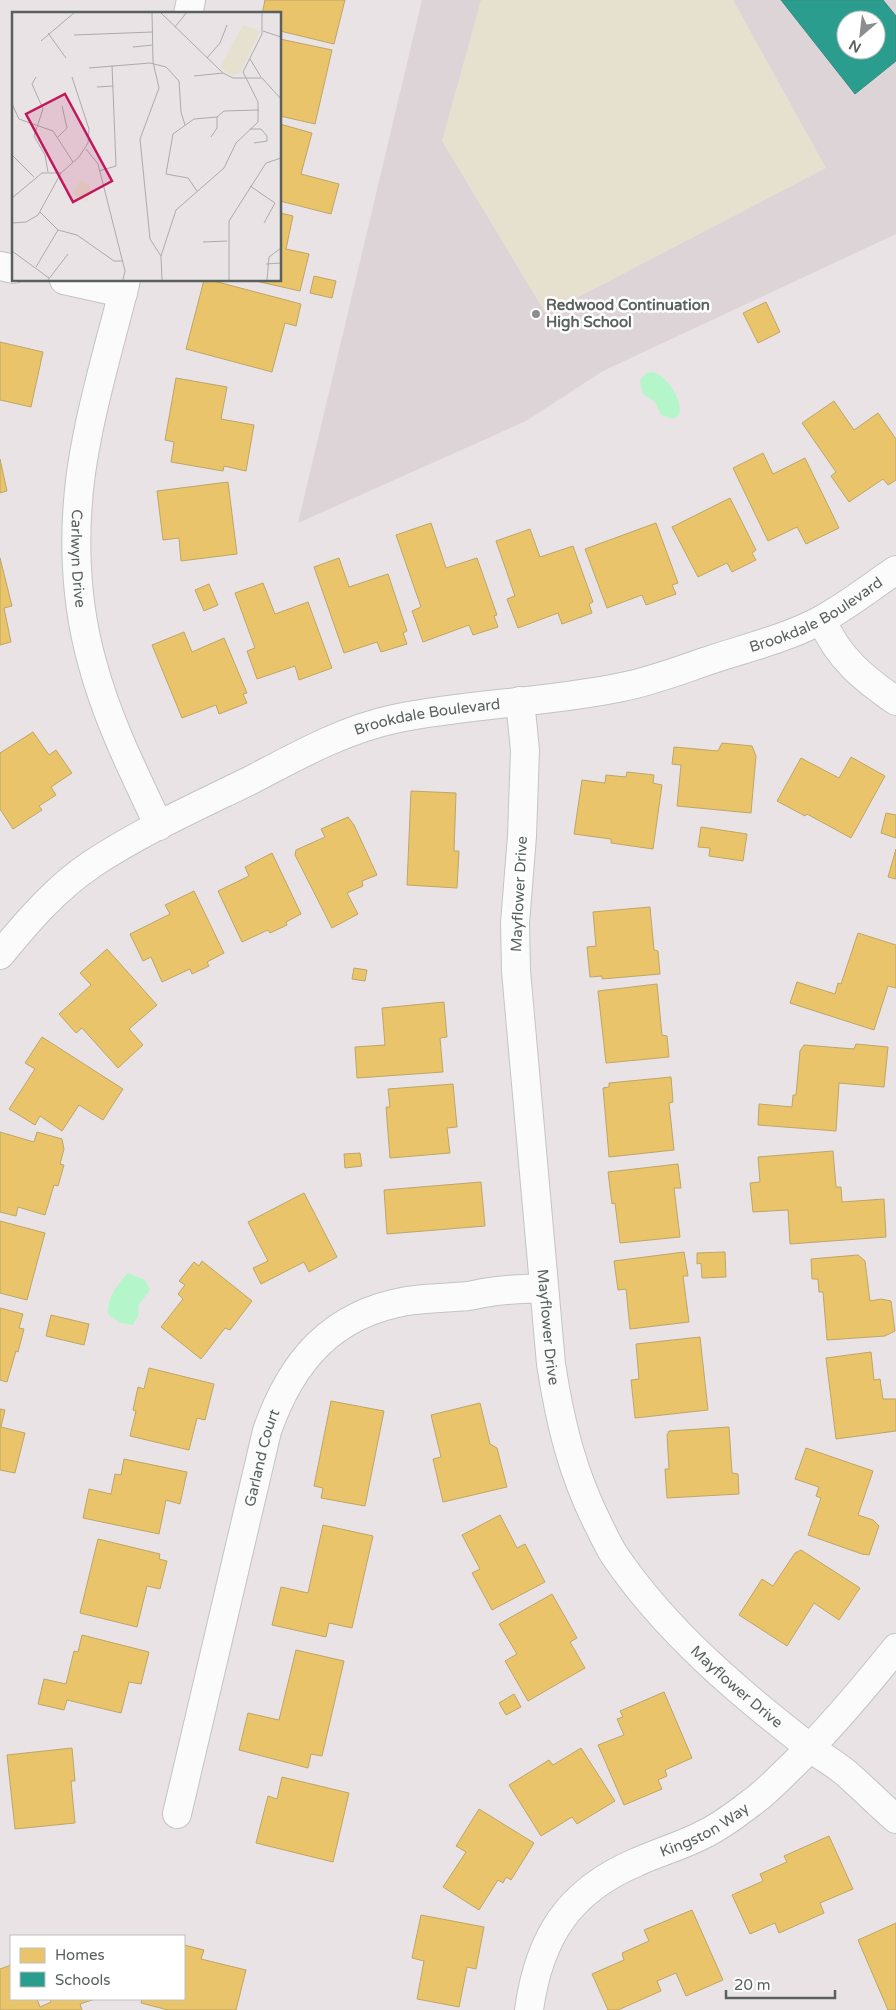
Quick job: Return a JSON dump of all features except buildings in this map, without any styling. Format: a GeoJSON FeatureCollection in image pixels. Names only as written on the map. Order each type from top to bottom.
{"type":"FeatureCollection","features":[{"type":"Feature","properties":{"kind":"street"},"geometry":{"type":"LineString","coordinates":[[73,281],[124,287]]}},
{"type":"Feature","properties":{"kind":"street","name":"Carlwyn Drive"},"geometry":{"type":"LineString","coordinates":[[124,287],[86,438],[79,495],[76,547],[80,604],[92,662],[111,720],[159,826]]}},
{"type":"Feature","properties":{"kind":"street","name":"Brookdale Boulevard"},"geometry":{"type":"LineString","coordinates":[[0,955],[25,925],[70,882],[91,865],[159,826],[312,749],[348,734],[393,720],[604,690],[661,678],[714,659],[765,644],[822,620],[896,570]]}},
{"type":"Feature","properties":{"kind":"street"},"geometry":{"type":"LineString","coordinates":[[822,620],[830,638],[848,663],[867,681],[896,701]]}},
{"type":"Feature","properties":{"kind":"street","name":"Mayflower Drive"},"geometry":{"type":"LineString","coordinates":[[520,701],[525,750],[522,836],[515,923],[516,971],[551,1364],[566,1445],[579,1484],[614,1555],[643,1594],[703,1658],[810,1748],[844,1772],[896,1819]]}},
{"type":"Feature","properties":{"kind":"street","name":"Garland Court"},"geometry":{"type":"LineString","coordinates":[[177,1814],[267,1431],[278,1401],[292,1376],[308,1355],[328,1335],[352,1320],[376,1309],[405,1302],[471,1296],[491,1291],[543,1288]]}},
{"type":"Feature","properties":{"kind":"street","name":"Kingston Way"},"geometry":{"type":"LineString","coordinates":[[529,2010],[538,1965],[547,1942],[562,1917],[582,1896],[604,1879],[634,1863],[709,1832],[753,1802],[810,1748],[846,1710],[896,1648]]}},
{"type":"Feature","properties":{"kind":"shaded area","name":"Redwood Continuation High School"},"geometry":{"type":"Polygon","coordinates":[[[422,0],[896,0],[896,234],[603,371],[526,421],[298,523],[422,0]]]}},
{"type":"Feature","properties":{"kind":"shaded area"},"geometry":{"type":"Polygon","coordinates":[[[481,0],[733,0],[826,168],[546,314],[442,141],[481,0]]]}},
{"type":"Feature","properties":{"kind":"shaded area"},"geometry":{"type":"Polygon","coordinates":[[[653,372],[664,378],[677,396],[680,409],[679,415],[673,419],[661,415],[655,402],[643,394],[640,381],[646,373],[653,372]]]}},
{"type":"Feature","properties":{"kind":"shaded area"},"geometry":{"type":"Polygon","coordinates":[[[128,1273],[145,1280],[150,1290],[138,1306],[139,1314],[133,1325],[120,1323],[108,1314],[113,1292],[128,1273]]]}},
{"type":"Feature","properties":{"kind":"place","name":"Redwood Continuation High School"},"geometry":{"type":"Point","coordinates":[536,314]}}]}
